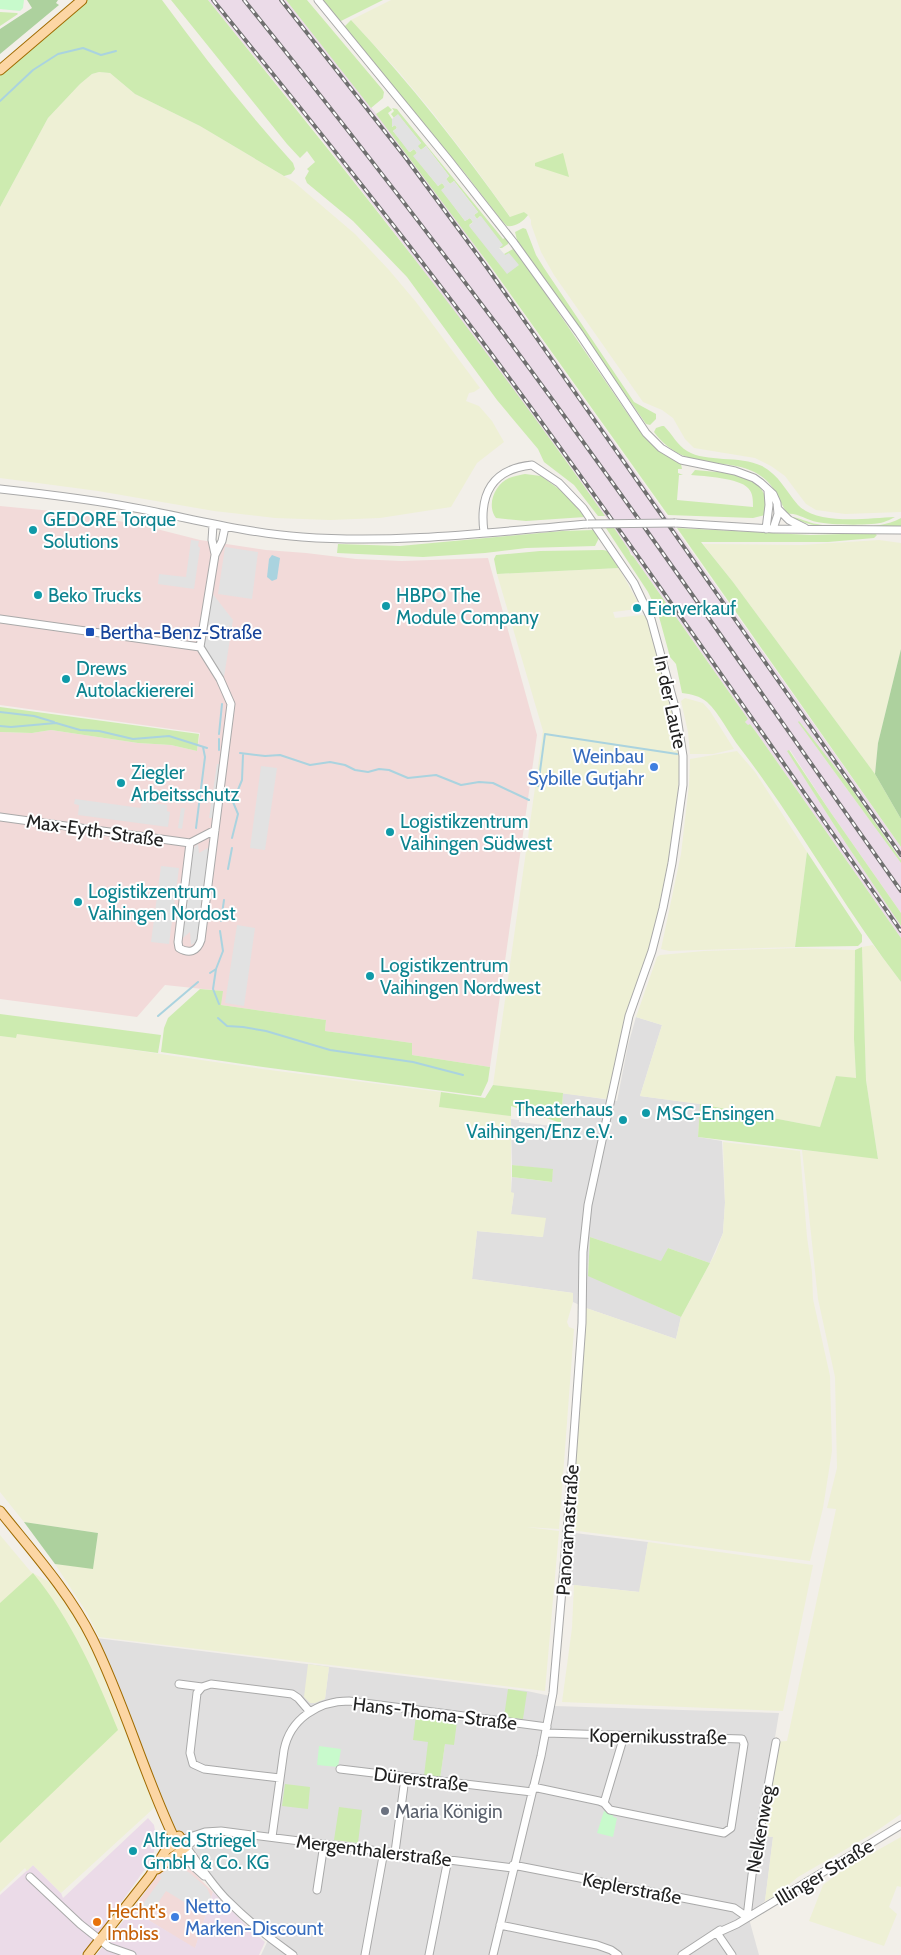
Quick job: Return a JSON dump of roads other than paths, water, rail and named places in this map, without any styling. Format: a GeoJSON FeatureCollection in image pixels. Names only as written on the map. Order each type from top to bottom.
{"type":"FeatureCollection","features":[{"type":"Feature","properties":{"kind":"main road"},"geometry":{"type":"LineString","coordinates":[[0,70],[82,0]]}},
{"type":"Feature","properties":{"kind":"main road"},"geometry":{"type":"LineString","coordinates":[[0,1512],[54,1579],[83,1621],[115,1687],[155,1795],[181,1845],[152,1874],[88,1955]]}},
{"type":"Feature","properties":{"kind":"street"},"geometry":{"type":"LineString","coordinates":[[318,0],[511,239],[552,295],[650,438],[660,448],[681,460],[745,474],[761,483],[775,498],[778,509],[777,519],[770,529]]}},
{"type":"Feature","properties":{"kind":"street","name":"In der Laute"},"geometry":{"type":"LineString","coordinates":[[484,532],[483,513],[487,495],[497,479],[511,469],[532,465],[548,474],[572,494],[634,583],[651,619],[676,711],[683,756],[683,785],[672,863],[652,951],[629,1016],[610,1100]]}},
{"type":"Feature","properties":{"kind":"street"},"geometry":{"type":"LineString","coordinates":[[0,489],[96,500],[225,527],[294,536],[356,539],[422,538],[588,524],[675,523],[770,529],[901,530]]}},
{"type":"Feature","properties":{"kind":"street"},"geometry":{"type":"LineString","coordinates":[[768,490],[770,529]]}},
{"type":"Feature","properties":{"kind":"street"},"geometry":{"type":"LineString","coordinates":[[778,509],[789,520],[810,530]]}},
{"type":"Feature","properties":{"kind":"street"},"geometry":{"type":"LineString","coordinates":[[213,525],[212,540],[215,555]]}},
{"type":"Feature","properties":{"kind":"street"},"geometry":{"type":"LineString","coordinates":[[215,830],[190,843],[178,942],[179,948],[186,952],[192,952],[199,947],[201,940],[215,830],[231,704],[222,684],[200,647],[215,555],[222,541],[225,527]]}},
{"type":"Feature","properties":{"kind":"street"},"geometry":{"type":"LineString","coordinates":[[0,619],[200,647]]}},
{"type":"Feature","properties":{"kind":"street","name":"Max-Eyth-Straße"},"geometry":{"type":"LineString","coordinates":[[0,817],[190,843]]}},
{"type":"Feature","properties":{"kind":"street","name":"Panoramastraße"},"geometry":{"type":"LineString","coordinates":[[493,1955],[553,1693],[568,1532],[582,1323],[583,1252],[588,1205],[610,1100]]}},
{"type":"Feature","properties":{"kind":"street"},"geometry":{"type":"LineString","coordinates":[[179,1684],[202,1687],[216,1684],[284,1692],[298,1698],[310,1712]]}},
{"type":"Feature","properties":{"kind":"street"},"geometry":{"type":"LineString","coordinates":[[202,1687],[196,1697],[190,1753],[193,1764],[204,1769],[280,1778]]}},
{"type":"Feature","properties":{"kind":"street","name":"Hans-Thoma-Straße"},"geometry":{"type":"LineString","coordinates":[[272,1837],[280,1778],[288,1738],[298,1722],[310,1712],[330,1703],[349,1701],[546,1730]]}},
{"type":"Feature","properties":{"kind":"street","name":"Kopernikusstraße"},"geometry":{"type":"LineString","coordinates":[[532,1790],[599,1800],[610,1810],[724,1833],[731,1828],[744,1744],[742,1739],[624,1736],[546,1730]]}},
{"type":"Feature","properties":{"kind":"street"},"geometry":{"type":"LineString","coordinates":[[604,1804],[624,1736]]}},
{"type":"Feature","properties":{"kind":"street","name":"Nelkenweg"},"geometry":{"type":"LineString","coordinates":[[747,1917],[752,1875],[776,1742]]}},
{"type":"Feature","properties":{"kind":"street","name":"Dürerstraße"},"geometry":{"type":"LineString","coordinates":[[340,1769],[405,1778],[532,1790]]}},
{"type":"Feature","properties":{"kind":"street"},"geometry":{"type":"LineString","coordinates":[[395,1852],[405,1778]]}},
{"type":"Feature","properties":{"kind":"street","name":"Illinger Straße"},"geometry":{"type":"LineString","coordinates":[[682,1955],[901,1825]]}},
{"type":"Feature","properties":{"kind":"street","name":"Mergenthalerstraße"},"geometry":{"type":"LineString","coordinates":[[181,1845],[205,1832],[221,1831],[513,1866]]}},
{"type":"Feature","properties":{"kind":"street"},"geometry":{"type":"LineString","coordinates":[[317,1890],[324,1844]]}},
{"type":"Feature","properties":{"kind":"street"},"geometry":{"type":"LineString","coordinates":[[181,1845],[193,1866],[262,1933],[292,1955]]}},
{"type":"Feature","properties":{"kind":"street"},"geometry":{"type":"LineString","coordinates":[[365,1955],[384,1851]]}},
{"type":"Feature","properties":{"kind":"street"},"geometry":{"type":"LineString","coordinates":[[430,1955],[448,1859]]}},
{"type":"Feature","properties":{"kind":"street","name":"Keplerstraße"},"geometry":{"type":"LineString","coordinates":[[513,1866],[734,1908],[747,1917]]}},
{"type":"Feature","properties":{"kind":"street"},"geometry":{"type":"LineString","coordinates":[[30,1877],[55,1902],[109,1948],[132,1955]]}},
{"type":"Feature","properties":{"kind":"street"},"geometry":{"type":"LineString","coordinates":[[500,1925],[598,1945],[618,1955]]}},
{"type":"Feature","properties":{"kind":"street"},"geometry":{"type":"LineString","coordinates":[[717,1933],[732,1955]]}},
{"type":"Feature","properties":{"kind":"water"},"geometry":{"type":"Polygon","coordinates":[[[272,555],[280,558],[277,579],[272,581],[267,577],[269,559],[272,555]]]}},
{"type":"Feature","properties":{"kind":"waterway"},"geometry":{"type":"LineString","coordinates":[[0,101],[33,70],[58,54],[83,48],[101,55],[116,51]]}},
{"type":"Feature","properties":{"kind":"waterway"},"geometry":{"type":"LineString","coordinates":[[219,734],[222,704]]}},
{"type":"Feature","properties":{"kind":"waterway"},"geometry":{"type":"LineString","coordinates":[[0,712],[34,716],[54,722]]}},
{"type":"Feature","properties":{"kind":"waterway"},"geometry":{"type":"LineString","coordinates":[[0,726],[11,727],[56,723],[80,730],[99,731],[133,739],[169,736],[207,748]]}},
{"type":"Feature","properties":{"kind":"waterway"},"geometry":{"type":"LineString","coordinates":[[538,786],[545,734],[677,754]]}},
{"type":"Feature","properties":{"kind":"waterway"},"geometry":{"type":"LineString","coordinates":[[219,739],[219,750]]}},
{"type":"Feature","properties":{"kind":"waterway"},"geometry":{"type":"LineString","coordinates":[[196,828],[205,757],[203,747]]}},
{"type":"Feature","properties":{"kind":"waterway"},"geometry":{"type":"LineString","coordinates":[[240,753],[265,756],[280,755],[310,765],[330,762],[368,772],[379,769],[389,770],[408,778],[436,775],[461,785],[479,782],[493,783],[529,800]]}},
{"type":"Feature","properties":{"kind":"waterway"},"geometry":{"type":"LineString","coordinates":[[232,838],[238,814],[233,802],[242,780],[243,755]]}},
{"type":"Feature","properties":{"kind":"waterway"},"geometry":{"type":"LineString","coordinates":[[228,869],[232,848]]}},
{"type":"Feature","properties":{"kind":"waterway"},"geometry":{"type":"LineString","coordinates":[[221,921],[224,900]]}},
{"type":"Feature","properties":{"kind":"waterway"},"geometry":{"type":"LineString","coordinates":[[219,1004],[213,989],[216,969],[223,951],[220,931]]}},
{"type":"Feature","properties":{"kind":"waterway"},"geometry":{"type":"LineString","coordinates":[[210,973],[216,969]]}},
{"type":"Feature","properties":{"kind":"waterway"},"geometry":{"type":"LineString","coordinates":[[158,1016],[198,982]]}},
{"type":"Feature","properties":{"kind":"waterway"},"geometry":{"type":"LineString","coordinates":[[218,1018],[227,1026],[266,1031],[330,1050],[413,1062],[463,1075]]}},
{"type":"Feature","properties":{"kind":"railway"},"geometry":{"type":"LineString","coordinates":[[213,0],[388,218],[490,352],[646,568],[901,931]]}},
{"type":"Feature","properties":{"kind":"railway"},"geometry":{"type":"LineString","coordinates":[[244,0],[376,166],[555,403],[901,891]]}},
{"type":"Feature","properties":{"kind":"railway"},"geometry":{"type":"LineString","coordinates":[[281,0],[405,157],[488,269],[901,855]]}},
{"type":"Feature","properties":{"kind":"place","name":"GEDORE Torque Solutions"},"geometry":{"type":"Point","coordinates":[33,530]}},
{"type":"Feature","properties":{"kind":"place","name":"Beko Trucks"},"geometry":{"type":"Point","coordinates":[38,595]}},
{"type":"Feature","properties":{"kind":"place","name":"HBPO The Module Company"},"geometry":{"type":"Point","coordinates":[386,606]}},
{"type":"Feature","properties":{"kind":"place","name":"Eierverkauf"},"geometry":{"type":"Point","coordinates":[637,608]}},
{"type":"Feature","properties":{"kind":"place","name":"Bertha-Benz-Straße"},"geometry":{"type":"Point","coordinates":[90,632]}},
{"type":"Feature","properties":{"kind":"place","name":"Drews Autolackiererei"},"geometry":{"type":"Point","coordinates":[66,679]}},
{"type":"Feature","properties":{"kind":"place","name":"Weinbau Sybille Gutjahr"},"geometry":{"type":"Point","coordinates":[654,767]}},
{"type":"Feature","properties":{"kind":"place","name":"Ziegler Arbeitsschutz"},"geometry":{"type":"Point","coordinates":[121,783]}},
{"type":"Feature","properties":{"kind":"place","name":"Logistikzentrum Vaihingen Südwest"},"geometry":{"type":"Point","coordinates":[390,832]}},
{"type":"Feature","properties":{"kind":"place","name":"Logistikzentrum Vaihingen Nordost"},"geometry":{"type":"Point","coordinates":[78,902]}},
{"type":"Feature","properties":{"kind":"place","name":"Logistikzentrum Vaihingen Nordwest"},"geometry":{"type":"Point","coordinates":[370,976]}},
{"type":"Feature","properties":{"kind":"place","name":"MSC-Ensingen"},"geometry":{"type":"Point","coordinates":[646,1113]}},
{"type":"Feature","properties":{"kind":"place","name":"Theaterhaus Vaihingen/Enz e.V."},"geometry":{"type":"Point","coordinates":[623,1120]}},
{"type":"Feature","properties":{"kind":"place","name":"Maria Königin"},"geometry":{"type":"Point","coordinates":[385,1811]}},
{"type":"Feature","properties":{"kind":"place","name":"Alfred Striegel GmbH & Co. KG"},"geometry":{"type":"Point","coordinates":[133,1851]}},
{"type":"Feature","properties":{"kind":"place","name":"Netto Marken-Discount"},"geometry":{"type":"Point","coordinates":[175,1917]}},
{"type":"Feature","properties":{"kind":"place","name":"Hecht's Imbiss"},"geometry":{"type":"Point","coordinates":[97,1922]}}]}
